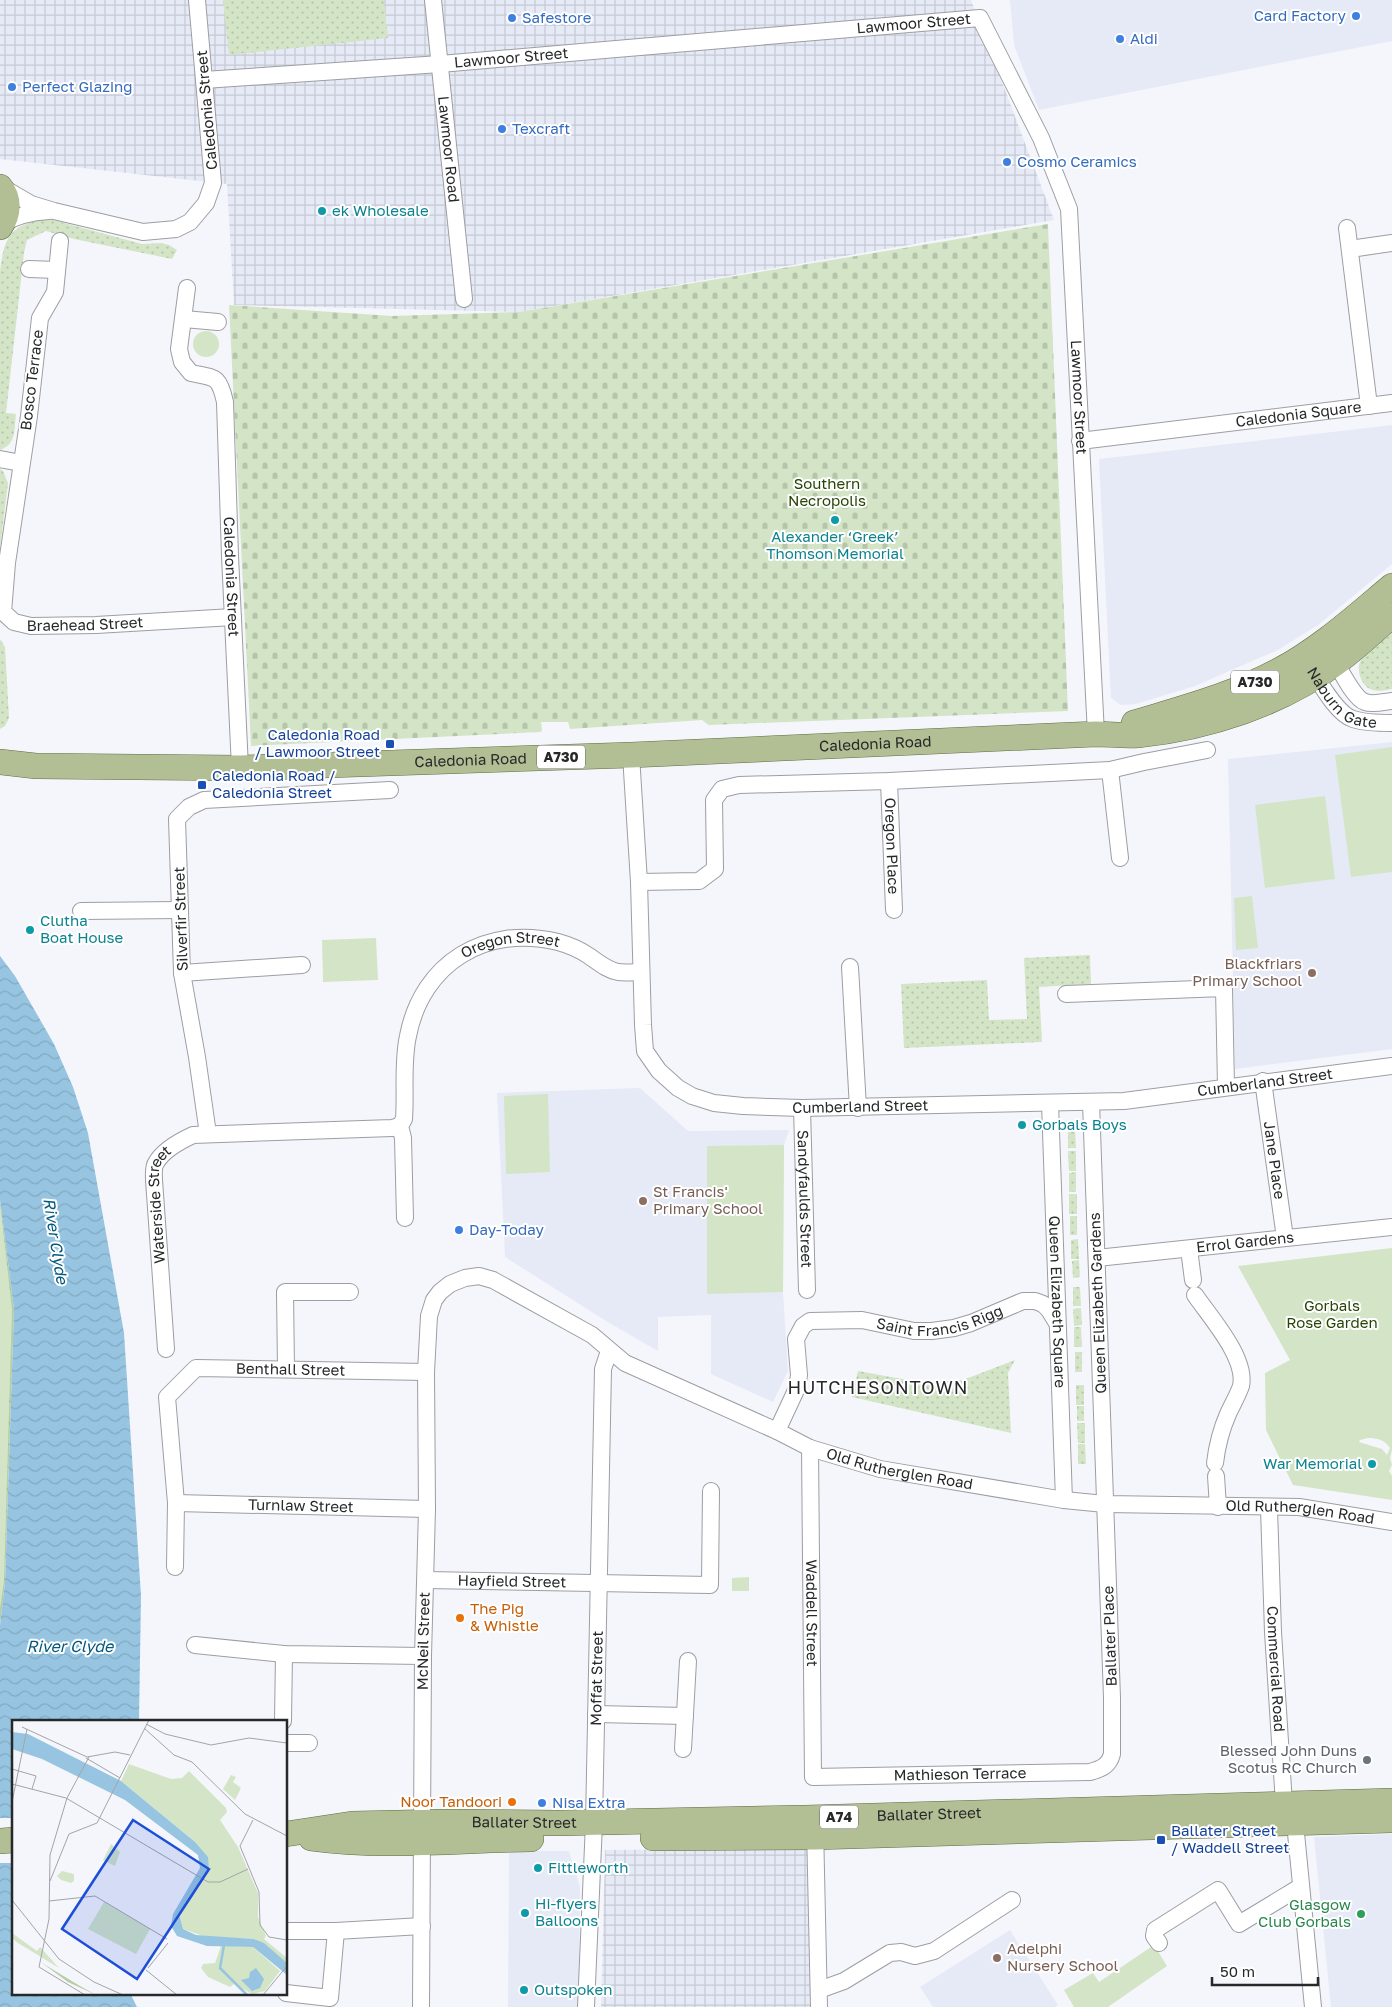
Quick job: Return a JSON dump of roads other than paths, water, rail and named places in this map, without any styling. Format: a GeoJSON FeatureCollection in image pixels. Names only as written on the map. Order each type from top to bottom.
{"type":"FeatureCollection","features":[{"type":"Feature","properties":{"kind":"main road"},"geometry":{"type":"LineString","coordinates":[[0,186],[8,208],[1,225]]}},
{"type":"Feature","properties":{"kind":"main road","name":"Caledonia Road"},"geometry":{"type":"LineString","coordinates":[[0,762],[36,766],[240,768],[630,755],[1096,734],[1136,735],[1182,728],[1235,714],[1290,691],[1309,666],[1323,642],[1392,586]]}},
{"type":"Feature","properties":{"kind":"main road","name":"Caledonia Road"},"geometry":{"type":"LineString","coordinates":[[1309,666],[1336,663],[1392,615]]}},
{"type":"Feature","properties":{"kind":"main road","name":"Caledonia Road"},"geometry":{"type":"LineString","coordinates":[[0,750],[26,764]]}},
{"type":"Feature","properties":{"kind":"main road","name":"Ballater Street"},"geometry":{"type":"LineString","coordinates":[[423,1833],[956,1824],[1289,1814],[1392,1802]]}},
{"type":"Feature","properties":{"kind":"main road","name":"Ballater Street"},"geometry":{"type":"LineString","coordinates":[[1289,1814],[1392,1820]]}},
{"type":"Feature","properties":{"kind":"street","name":"Caledonia Street"},"geometry":{"type":"LineString","coordinates":[[0,186],[31,204],[143,232],[176,229],[190,222],[206,203],[213,183],[197,0]]}},
{"type":"Feature","properties":{"kind":"street","name":"Lawmoor Road"},"geometry":{"type":"LineString","coordinates":[[433,0],[464,300]]}},
{"type":"Feature","properties":{"kind":"street","name":"Lawmoor Street"},"geometry":{"type":"LineString","coordinates":[[204,80],[440,64],[980,18],[1041,138],[1069,209],[1096,734]]}},
{"type":"Feature","properties":{"kind":"street","name":"Caledonia Street"},"geometry":{"type":"LineString","coordinates":[[1,225],[11,219],[31,212],[54,211]]}},
{"type":"Feature","properties":{"kind":"street","name":"Caledonia Square"},"geometry":{"type":"LineString","coordinates":[[1080,441],[1368,406],[1347,228]]}},
{"type":"Feature","properties":{"kind":"street","name":"Bosco Terrace"},"geometry":{"type":"LineString","coordinates":[[22,462],[40,318],[55,292],[60,241]]}},
{"type":"Feature","properties":{"kind":"street"},"geometry":{"type":"LineString","coordinates":[[1350,249],[1392,243]]}},
{"type":"Feature","properties":{"kind":"street"},"geometry":{"type":"LineString","coordinates":[[29,269],[57,270]]}},
{"type":"Feature","properties":{"kind":"street"},"geometry":{"type":"LineString","coordinates":[[187,288],[184,319],[218,322]]}},
{"type":"Feature","properties":{"kind":"street","name":"Caledonia Street"},"geometry":{"type":"LineString","coordinates":[[184,319],[179,349],[182,362],[191,373],[212,378],[219,382],[222,386],[226,415],[240,768]]}},
{"type":"Feature","properties":{"kind":"street"},"geometry":{"type":"LineString","coordinates":[[1368,406],[1392,403]]}},
{"type":"Feature","properties":{"kind":"street"},"geometry":{"type":"LineString","coordinates":[[0,460],[22,462]]}},
{"type":"Feature","properties":{"kind":"street","name":"Braehead Street"},"geometry":{"type":"LineString","coordinates":[[22,462],[3,604],[3,612],[14,622],[31,626],[96,625],[233,616]]}},
{"type":"Feature","properties":{"kind":"street","name":"Naburn Gate"},"geometry":{"type":"LineString","coordinates":[[1323,642],[1356,695],[1363,702],[1392,701]]}},
{"type":"Feature","properties":{"kind":"street","name":"Naburn Gate"},"geometry":{"type":"LineString","coordinates":[[1309,666],[1331,698],[1352,719],[1392,724]]}},
{"type":"Feature","properties":{"kind":"street"},"geometry":{"type":"LineString","coordinates":[[639,882],[699,881],[715,869],[714,800],[722,789],[740,785],[889,781],[1110,770],[1207,750]]}},
{"type":"Feature","properties":{"kind":"street","name":"Cumberland Street"},"geometry":{"type":"LineString","coordinates":[[630,755],[639,882],[645,1051],[659,1071],[678,1088],[692,1096],[714,1103],[802,1108],[1091,1102],[1124,1100],[1392,1066]]}},
{"type":"Feature","properties":{"kind":"street"},"geometry":{"type":"LineString","coordinates":[[1110,770],[1120,858]]}},
{"type":"Feature","properties":{"kind":"street","name":"Oregon Place"},"geometry":{"type":"LineString","coordinates":[[889,781],[894,910]]}},
{"type":"Feature","properties":{"kind":"street","name":"Silverfir Street"},"geometry":{"type":"LineString","coordinates":[[208,1134],[182,973],[177,819],[190,807],[204,800],[390,790]]}},
{"type":"Feature","properties":{"kind":"street"},"geometry":{"type":"LineString","coordinates":[[81,911],[180,910]]}},
{"type":"Feature","properties":{"kind":"street","name":"Oregon Street"},"geometry":{"type":"LineString","coordinates":[[400,1126],[404,1120],[405,1060],[411,1024],[420,1000],[441,971],[464,953],[495,940],[524,936],[575,948],[610,970],[624,973],[641,972]]}},
{"type":"Feature","properties":{"kind":"street"},"geometry":{"type":"LineString","coordinates":[[182,973],[302,965]]}},
{"type":"Feature","properties":{"kind":"street"},"geometry":{"type":"LineString","coordinates":[[850,966],[858,1108]]}},
{"type":"Feature","properties":{"kind":"street"},"geometry":{"type":"LineString","coordinates":[[1066,994],[1224,988],[1226,1086]]}},
{"type":"Feature","properties":{"kind":"street","name":"Jane Place"},"geometry":{"type":"LineString","coordinates":[[1263,1081],[1285,1238]]}},
{"type":"Feature","properties":{"kind":"street","name":"Queen Elizabeth Gardens"},"geometry":{"type":"LineString","coordinates":[[1091,1102],[1105,1504]]}},
{"type":"Feature","properties":{"kind":"street","name":"Queen Elizabeth Square"},"geometry":{"type":"LineString","coordinates":[[1050,1103],[1064,1500]]}},
{"type":"Feature","properties":{"kind":"street","name":"Sandyfaulds Street"},"geometry":{"type":"LineString","coordinates":[[802,1108],[807,1290]]}},
{"type":"Feature","properties":{"kind":"street"},"geometry":{"type":"LineString","coordinates":[[400,1126],[403,1138],[405,1218]]}},
{"type":"Feature","properties":{"kind":"street","name":"Waterside Street"},"geometry":{"type":"LineString","coordinates":[[166,1349],[154,1180],[156,1163],[165,1153],[182,1140],[193,1135],[392,1128],[400,1126]]}},
{"type":"Feature","properties":{"kind":"street","name":"Errol Gardens"},"geometry":{"type":"LineString","coordinates":[[1097,1258],[1392,1227]]}},
{"type":"Feature","properties":{"kind":"street"},"geometry":{"type":"LineString","coordinates":[[1189,1248],[1194,1287],[1233,1350],[1240,1367],[1241,1385],[1217,1444],[1218,1507]]}},
{"type":"Feature","properties":{"kind":"street","name":"Old Rutherglen Road"},"geometry":{"type":"LineString","coordinates":[[450,1284],[465,1278],[479,1276],[493,1280],[592,1334],[624,1363],[810,1448],[880,1469],[1064,1500],[1105,1504],[1299,1507],[1392,1522]]}},
{"type":"Feature","properties":{"kind":"street","name":"McNeil Street"},"geometry":{"type":"LineString","coordinates":[[421,2007],[423,1656],[427,1509],[426,1372],[431,1307],[440,1292],[450,1284]]}},
{"type":"Feature","properties":{"kind":"street"},"geometry":{"type":"LineString","coordinates":[[286,1369],[285,1292],[350,1292]]}},
{"type":"Feature","properties":{"kind":"street","name":"Saint Francis Rigg"},"geometry":{"type":"LineString","coordinates":[[776,1431],[797,1388],[799,1375],[796,1340],[803,1326],[810,1321],[862,1320],[914,1331],[932,1331],[971,1323],[1023,1301],[1035,1301],[1043,1304],[1049,1310],[1057,1323]]}},
{"type":"Feature","properties":{"kind":"street","name":"Moffat Street"},"geometry":{"type":"LineString","coordinates":[[586,2007],[594,1831],[603,1368],[609,1351]]}},
{"type":"Feature","properties":{"kind":"street","name":"Benthall Street"},"geometry":{"type":"LineString","coordinates":[[176,1502],[167,1397],[196,1368],[426,1372]]}},
{"type":"Feature","properties":{"kind":"street","name":"Waddell Street"},"geometry":{"type":"LineString","coordinates":[[810,1448],[813,1777]]}},
{"type":"Feature","properties":{"kind":"street","name":"Hayfield Street"},"geometry":{"type":"LineString","coordinates":[[426,1580],[710,1585],[711,1491]]}},
{"type":"Feature","properties":{"kind":"street"},"geometry":{"type":"LineString","coordinates":[[175,1567],[176,1502]]}},
{"type":"Feature","properties":{"kind":"street","name":"Turnlaw Street"},"geometry":{"type":"LineString","coordinates":[[176,1502],[427,1509]]}},
{"type":"Feature","properties":{"kind":"street","name":"Ballater Place"},"geometry":{"type":"LineString","coordinates":[[1105,1504],[1112,1754],[1105,1766]]}},
{"type":"Feature","properties":{"kind":"street","name":"Commercial Road"},"geometry":{"type":"LineString","coordinates":[[1269,1508],[1273,1632],[1289,1814],[1300,1887],[1313,2007]]}},
{"type":"Feature","properties":{"kind":"street"},"geometry":{"type":"LineString","coordinates":[[195,1645],[284,1654],[423,1656]]}},
{"type":"Feature","properties":{"kind":"street"},"geometry":{"type":"LineString","coordinates":[[283,1720],[284,1654]]}},
{"type":"Feature","properties":{"kind":"street"},"geometry":{"type":"LineString","coordinates":[[683,1749],[688,1661]]}},
{"type":"Feature","properties":{"kind":"street"},"geometry":{"type":"LineString","coordinates":[[596,1714],[685,1716]]}},
{"type":"Feature","properties":{"kind":"street"},"geometry":{"type":"LineString","coordinates":[[288,1742],[309,1743]]}},
{"type":"Feature","properties":{"kind":"street","name":"Mathieson Terrace"},"geometry":{"type":"LineString","coordinates":[[813,1777],[1090,1772],[1105,1766]]}},
{"type":"Feature","properties":{"kind":"street"},"geometry":{"type":"LineString","coordinates":[[815,1827],[819,2007]]}},
{"type":"Feature","properties":{"kind":"street"},"geometry":{"type":"LineString","coordinates":[[1159,1943],[1154,1936],[1155,1930],[1218,1890],[1239,1924],[1300,1887]]}},
{"type":"Feature","properties":{"kind":"street"},"geometry":{"type":"LineString","coordinates":[[819,1990],[844,1982],[890,1953],[901,1952],[915,1956],[934,1951],[1012,1900]]}},
{"type":"Feature","properties":{"kind":"street"},"geometry":{"type":"LineString","coordinates":[[288,1931],[336,1931],[422,1926]]}},
{"type":"Feature","properties":{"kind":"street"},"geometry":{"type":"LineString","coordinates":[[288,1993],[330,1998],[336,1931]]}},
{"type":"Feature","properties":{"kind":"water","name":"River Clyde"},"geometry":{"type":"Polygon","coordinates":[[[0,956],[15,976],[54,1044],[73,1087],[88,1133],[124,1333],[141,1596],[139,1720],[12,1720],[12,1994],[130,1994],[137,2007],[0,2007],[0,1625],[5,1582],[14,1309],[0,1200],[0,956]]]}},
{"type":"Feature","properties":{"kind":"place","name":"Card Factory"},"geometry":{"type":"Point","coordinates":[1356,16]}},
{"type":"Feature","properties":{"kind":"place","name":"Safestore"},"geometry":{"type":"Point","coordinates":[512,18]}},
{"type":"Feature","properties":{"kind":"place","name":"Aldi"},"geometry":{"type":"Point","coordinates":[1120,39]}},
{"type":"Feature","properties":{"kind":"place","name":"Perfect Glazing"},"geometry":{"type":"Point","coordinates":[12,87]}},
{"type":"Feature","properties":{"kind":"place","name":"Texcraft"},"geometry":{"type":"Point","coordinates":[502,129]}},
{"type":"Feature","properties":{"kind":"place","name":"Cosmo Ceramics"},"geometry":{"type":"Point","coordinates":[1007,162]}},
{"type":"Feature","properties":{"kind":"place","name":"ek Wholesale"},"geometry":{"type":"Point","coordinates":[322,211]}},
{"type":"Feature","properties":{"kind":"place","name":"Alexander ‘Greek’ Thomson Memorial"},"geometry":{"type":"Point","coordinates":[835,520]}},
{"type":"Feature","properties":{"kind":"place","name":"Caledonia Road / Lawmoor Street"},"geometry":{"type":"Point","coordinates":[390,744]}},
{"type":"Feature","properties":{"kind":"place","name":"Caledonia Road / Caledonia Street"},"geometry":{"type":"Point","coordinates":[202,785]}},
{"type":"Feature","properties":{"kind":"place","name":"Clutha Boat House"},"geometry":{"type":"Point","coordinates":[30,930]}},
{"type":"Feature","properties":{"kind":"place","name":"Blackfriars Primary School"},"geometry":{"type":"Point","coordinates":[1312,973]}},
{"type":"Feature","properties":{"kind":"place","name":"Gorbals Boys"},"geometry":{"type":"Point","coordinates":[1022,1125]}},
{"type":"Feature","properties":{"kind":"place","name":"St Francis' Primary School"},"geometry":{"type":"Point","coordinates":[643,1201]}},
{"type":"Feature","properties":{"kind":"place","name":"Day-Today"},"geometry":{"type":"Point","coordinates":[459,1230]}},
{"type":"Feature","properties":{"kind":"place","name":"War Memorial"},"geometry":{"type":"Point","coordinates":[1372,1464]}},
{"type":"Feature","properties":{"kind":"place","name":"The Pig & Whistle"},"geometry":{"type":"Point","coordinates":[460,1618]}},
{"type":"Feature","properties":{"kind":"place","name":"Blessed John Duns Scotus RC Church"},"geometry":{"type":"Point","coordinates":[1367,1760]}},
{"type":"Feature","properties":{"kind":"place","name":"Noor Tandoori"},"geometry":{"type":"Point","coordinates":[512,1802]}},
{"type":"Feature","properties":{"kind":"place","name":"Nisa Extra"},"geometry":{"type":"Point","coordinates":[542,1803]}},
{"type":"Feature","properties":{"kind":"place","name":"Ballater Street / Waddell Street"},"geometry":{"type":"Point","coordinates":[1161,1840]}},
{"type":"Feature","properties":{"kind":"place","name":"Fittleworth"},"geometry":{"type":"Point","coordinates":[538,1868]}},
{"type":"Feature","properties":{"kind":"place","name":"Hi-flyers Balloons"},"geometry":{"type":"Point","coordinates":[525,1913]}},
{"type":"Feature","properties":{"kind":"place","name":"Glasgow Club Gorbals"},"geometry":{"type":"Point","coordinates":[1361,1914]}},
{"type":"Feature","properties":{"kind":"place","name":"Adelphi Nursery School"},"geometry":{"type":"Point","coordinates":[997,1958]}},
{"type":"Feature","properties":{"kind":"place","name":"Outspoken"},"geometry":{"type":"Point","coordinates":[524,1990]}},
{"type":"Feature","properties":{"kind":"district","name":"HUTCHESONTOWN"},"geometry":{"type":"Point","coordinates":[878,1388]}},
{"type":"Feature","properties":{"kind":"park label","name":"Southern Necropolis"},"geometry":{"type":"Point","coordinates":[827,492]}},
{"type":"Feature","properties":{"kind":"park label","name":"Gorbals Rose Garden"},"geometry":{"type":"Point","coordinates":[1332,1314]}}]}
